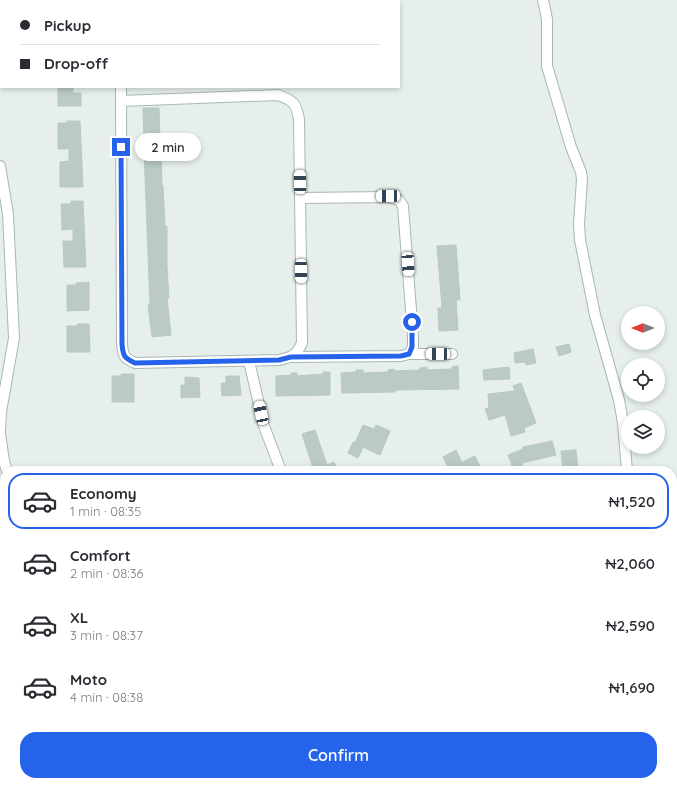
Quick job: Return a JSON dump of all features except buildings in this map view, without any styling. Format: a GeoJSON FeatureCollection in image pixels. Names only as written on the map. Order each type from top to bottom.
{"type":"FeatureCollection","features":[{"type":"Feature","properties":{"kind":"street"},"geometry":{"type":"LineString","coordinates":[[543,0],[547,19],[546,50],[550,79],[571,146],[581,172],[582,180],[579,224],[580,240],[595,315],[619,400],[623,423],[627,466]]}},
{"type":"Feature","properties":{"kind":"street"},"geometry":{"type":"LineString","coordinates":[[121,88],[122,336],[123,355],[128,360],[135,363],[250,361],[279,360],[291,357],[452,354]]}},
{"type":"Feature","properties":{"kind":"street"},"geometry":{"type":"LineString","coordinates":[[120,101],[249,92],[278,95],[290,100],[297,108],[299,119],[302,344],[297,353],[291,357]]}},
{"type":"Feature","properties":{"kind":"street"},"geometry":{"type":"LineString","coordinates":[[0,166],[8,214],[14,338],[0,412],[0,433],[6,466]]}},
{"type":"Feature","properties":{"kind":"street"},"geometry":{"type":"LineString","coordinates":[[300,198],[388,196],[399,200],[403,206],[412,336],[412,347],[409,354]]}},
{"type":"Feature","properties":{"kind":"street"},"geometry":{"type":"LineString","coordinates":[[250,361],[264,426],[279,466]]}},
{"type":"Feature","properties":{"kind":"route"},"geometry":{"type":"LineString","coordinates":[[121,147],[122,344],[123,355],[128,360],[135,363],[279,360],[291,357],[401,356],[409,354],[412,347],[412,322]]}}]}
